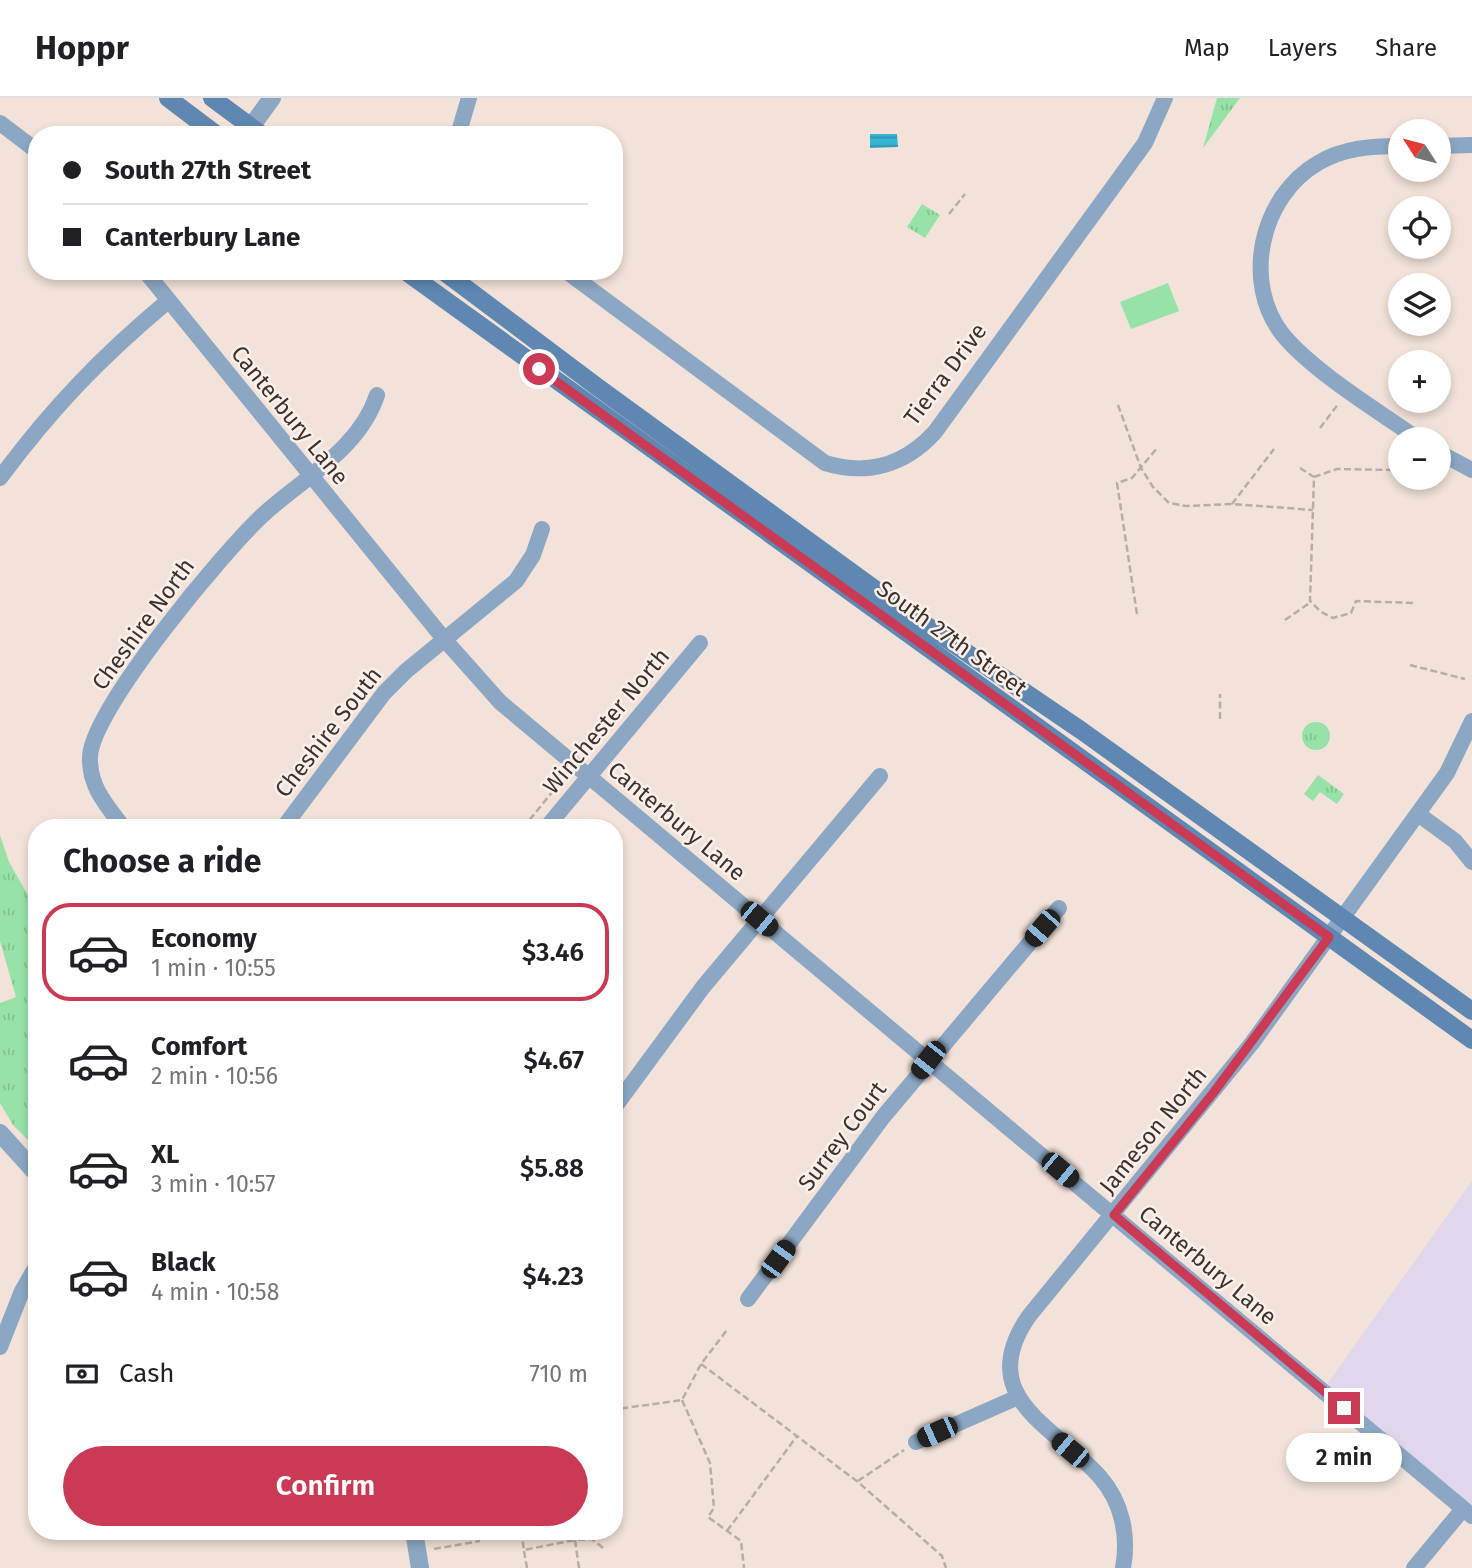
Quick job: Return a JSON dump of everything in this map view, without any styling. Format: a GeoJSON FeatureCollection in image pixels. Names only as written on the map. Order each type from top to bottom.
{"type":"FeatureCollection","features":[{"type":"Feature","properties":{"kind":"main road"},"geometry":{"type":"LineString","coordinates":[[168,98],[205,126]]}},
{"type":"Feature","properties":{"kind":"main road"},"geometry":{"type":"LineString","coordinates":[[212,98],[245,126]]}},
{"type":"Feature","properties":{"kind":"main road","name":"South 27th Street"},"geometry":{"type":"LineString","coordinates":[[417,280],[1472,1041]]}},
{"type":"Feature","properties":{"kind":"main road","name":"South 27th Street"},"geometry":{"type":"LineString","coordinates":[[455,280],[518,329],[889,598],[1093,739],[1472,1011]]}},
{"type":"Feature","properties":{"kind":"street"},"geometry":{"type":"LineString","coordinates":[[256,126],[272,98]]}},
{"type":"Feature","properties":{"kind":"street"},"geometry":{"type":"LineString","coordinates":[[460,126],[469,98]]}},
{"type":"Feature","properties":{"kind":"street","name":"Tierra Drive"},"geometry":{"type":"LineString","coordinates":[[578,280],[825,463],[856,470],[888,465],[910,455],[935,432],[1145,143],[1166,98]]}},
{"type":"Feature","properties":{"kind":"street"},"geometry":{"type":"LineString","coordinates":[[0,123],[28,144]]}},
{"type":"Feature","properties":{"kind":"street"},"geometry":{"type":"LineString","coordinates":[[1451,146],[1472,145]]}},
{"type":"Feature","properties":{"kind":"street"},"geometry":{"type":"LineString","coordinates":[[1388,147],[1356,148],[1338,153],[1317,164],[1291,185],[1275,208],[1263,240],[1261,258],[1265,296],[1272,317],[1297,350],[1402,427]]}},
{"type":"Feature","properties":{"kind":"street","name":"Canterbury Lane"},"geometry":{"type":"LineString","coordinates":[[155,280],[168,301],[444,639],[500,702],[1468,1513]]}},
{"type":"Feature","properties":{"kind":"street"},"geometry":{"type":"LineString","coordinates":[[0,478],[69,391],[106,353],[168,301]]}},
{"type":"Feature","properties":{"kind":"street","name":"Cheshire North"},"geometry":{"type":"LineString","coordinates":[[117,819],[94,786],[90,757],[96,729],[211,568],[243,533],[356,435],[377,395]]}},
{"type":"Feature","properties":{"kind":"street"},"geometry":{"type":"LineString","coordinates":[[1451,459],[1472,470]]}},
{"type":"Feature","properties":{"kind":"street","name":"Cheshire South"},"geometry":{"type":"LineString","coordinates":[[290,819],[384,693],[516,580],[533,555],[542,529]]}},
{"type":"Feature","properties":{"kind":"street","name":"Winchester North"},"geometry":{"type":"LineString","coordinates":[[554,819],[700,643]]}},
{"type":"Feature","properties":{"kind":"street","name":"Jameson North"},"geometry":{"type":"LineString","coordinates":[[1122,1568],[1124,1528],[1111,1492],[1088,1465],[1035,1420],[1018,1397],[1012,1362],[1022,1327],[1214,1092],[1447,773],[1472,721]]}},
{"type":"Feature","properties":{"kind":"street"},"geometry":{"type":"LineString","coordinates":[[623,1096],[703,987],[880,776]]}},
{"type":"Feature","properties":{"kind":"street"},"geometry":{"type":"LineString","coordinates":[[1418,814],[1455,841],[1472,862]]}},
{"type":"Feature","properties":{"kind":"street","name":"Surrey Court"},"geometry":{"type":"LineString","coordinates":[[748,1299],[928,1060],[1059,908]]}},
{"type":"Feature","properties":{"kind":"street"},"geometry":{"type":"LineString","coordinates":[[0,1133],[28,1164]]}},
{"type":"Feature","properties":{"kind":"street"},"geometry":{"type":"LineString","coordinates":[[0,1347],[17,1301],[28,1281]]}},
{"type":"Feature","properties":{"kind":"street"},"geometry":{"type":"LineString","coordinates":[[916,1442],[1018,1397]]}},
{"type":"Feature","properties":{"kind":"street"},"geometry":{"type":"LineString","coordinates":[[1414,1568],[1468,1513]]}},
{"type":"Feature","properties":{"kind":"street"},"geometry":{"type":"LineString","coordinates":[[415,1540],[420,1568]]}},
{"type":"Feature","properties":{"kind":"path"},"geometry":{"type":"LineString","coordinates":[[950,214],[965,194]]}},
{"type":"Feature","properties":{"kind":"path"},"geometry":{"type":"LineString","coordinates":[[1320,428],[1343,397]]}},
{"type":"Feature","properties":{"kind":"path"},"geometry":{"type":"LineString","coordinates":[[1118,405],[1141,468],[1153,487],[1169,503],[1186,506],[1232,504],[1313,510]]}},
{"type":"Feature","properties":{"kind":"path"},"geometry":{"type":"LineString","coordinates":[[1137,614],[1117,483],[1132,478],[1158,447]]}},
{"type":"Feature","properties":{"kind":"path"},"geometry":{"type":"LineString","coordinates":[[1232,504],[1274,449]]}},
{"type":"Feature","properties":{"kind":"path"},"geometry":{"type":"LineString","coordinates":[[1300,468],[1314,477],[1337,470],[1388,470]]}},
{"type":"Feature","properties":{"kind":"path"},"geometry":{"type":"LineString","coordinates":[[1311,602],[1314,477]]}},
{"type":"Feature","properties":{"kind":"path"},"geometry":{"type":"LineString","coordinates":[[1311,602],[1333,618],[1351,613],[1356,601],[1413,603]]}},
{"type":"Feature","properties":{"kind":"path"},"geometry":{"type":"LineString","coordinates":[[1285,620],[1311,602]]}},
{"type":"Feature","properties":{"kind":"path"},"geometry":{"type":"LineString","coordinates":[[1410,665],[1465,679]]}},
{"type":"Feature","properties":{"kind":"path"},"geometry":{"type":"LineString","coordinates":[[1220,694],[1220,719]]}},
{"type":"Feature","properties":{"kind":"path"},"geometry":{"type":"LineString","coordinates":[[530,819],[566,775]]}},
{"type":"Feature","properties":{"kind":"path"},"geometry":{"type":"LineString","coordinates":[[682,1400],[701,1364],[727,1330]]}},
{"type":"Feature","properties":{"kind":"path"},"geometry":{"type":"LineString","coordinates":[[701,1364],[858,1482],[942,1556],[946,1568]]}},
{"type":"Feature","properties":{"kind":"path"},"geometry":{"type":"LineString","coordinates":[[623,1408],[682,1400]]}},
{"type":"Feature","properties":{"kind":"path"},"geometry":{"type":"LineString","coordinates":[[682,1400],[710,1463],[714,1508],[708,1517],[741,1541],[744,1568]]}},
{"type":"Feature","properties":{"kind":"path"},"geometry":{"type":"LineString","coordinates":[[727,1531],[797,1436]]}},
{"type":"Feature","properties":{"kind":"path"},"geometry":{"type":"LineString","coordinates":[[858,1482],[916,1442]]}},
{"type":"Feature","properties":{"kind":"path"},"geometry":{"type":"LineString","coordinates":[[523,1540],[527,1568]]}},
{"type":"Feature","properties":{"kind":"path"},"geometry":{"type":"LineString","coordinates":[[524,1550],[575,1540],[579,1568]]}},
{"type":"Feature","properties":{"kind":"path"},"geometry":{"type":"LineString","coordinates":[[593,1540],[603,1548]]}},
{"type":"Feature","properties":{"kind":"path"},"geometry":{"type":"LineString","coordinates":[[434,1549],[480,1541]]}},
{"type":"Feature","properties":{"kind":"shaded area"},"geometry":{"type":"Polygon","coordinates":[[[1472,1181],[1472,1516],[1323,1390],[1472,1181]]]}},
{"type":"Feature","properties":{"kind":"green space"},"geometry":{"type":"Polygon","coordinates":[[[1217,98],[1240,98],[1203,148],[1217,98]]]}},
{"type":"Feature","properties":{"kind":"green space"},"geometry":{"type":"Polygon","coordinates":[[[922,204],[940,215],[925,238],[907,227],[922,204]]]}},
{"type":"Feature","properties":{"kind":"green space"},"geometry":{"type":"Polygon","coordinates":[[[1168,283],[1179,311],[1131,329],[1120,302],[1168,283]]]}},
{"type":"Feature","properties":{"kind":"green space"},"geometry":{"type":"Polygon","coordinates":[[[1316,722],[1326,726],[1330,736],[1326,746],[1316,750],[1306,746],[1302,736],[1306,726],[1316,722]]]}},
{"type":"Feature","properties":{"kind":"green space"},"geometry":{"type":"Polygon","coordinates":[[[1318,775],[1344,794],[1337,804],[1320,792],[1313,801],[1304,794],[1318,775]]]}},
{"type":"Feature","properties":{"kind":"green space"},"geometry":{"type":"Polygon","coordinates":[[[0,835],[9,862],[28,895],[28,1140],[13,1125],[0,1103],[0,1003],[16,997],[0,941],[0,835]]]}},
{"type":"Feature","properties":{"kind":"water"},"geometry":{"type":"Polygon","coordinates":[[[870,134],[897,134],[898,147],[870,148],[870,134]]]}},
{"type":"Feature","properties":{"kind":"route"},"geometry":{"type":"LineString","coordinates":[[539,369],[1329,937],[1252,1043],[1114,1215],[1344,1408]]}}]}
